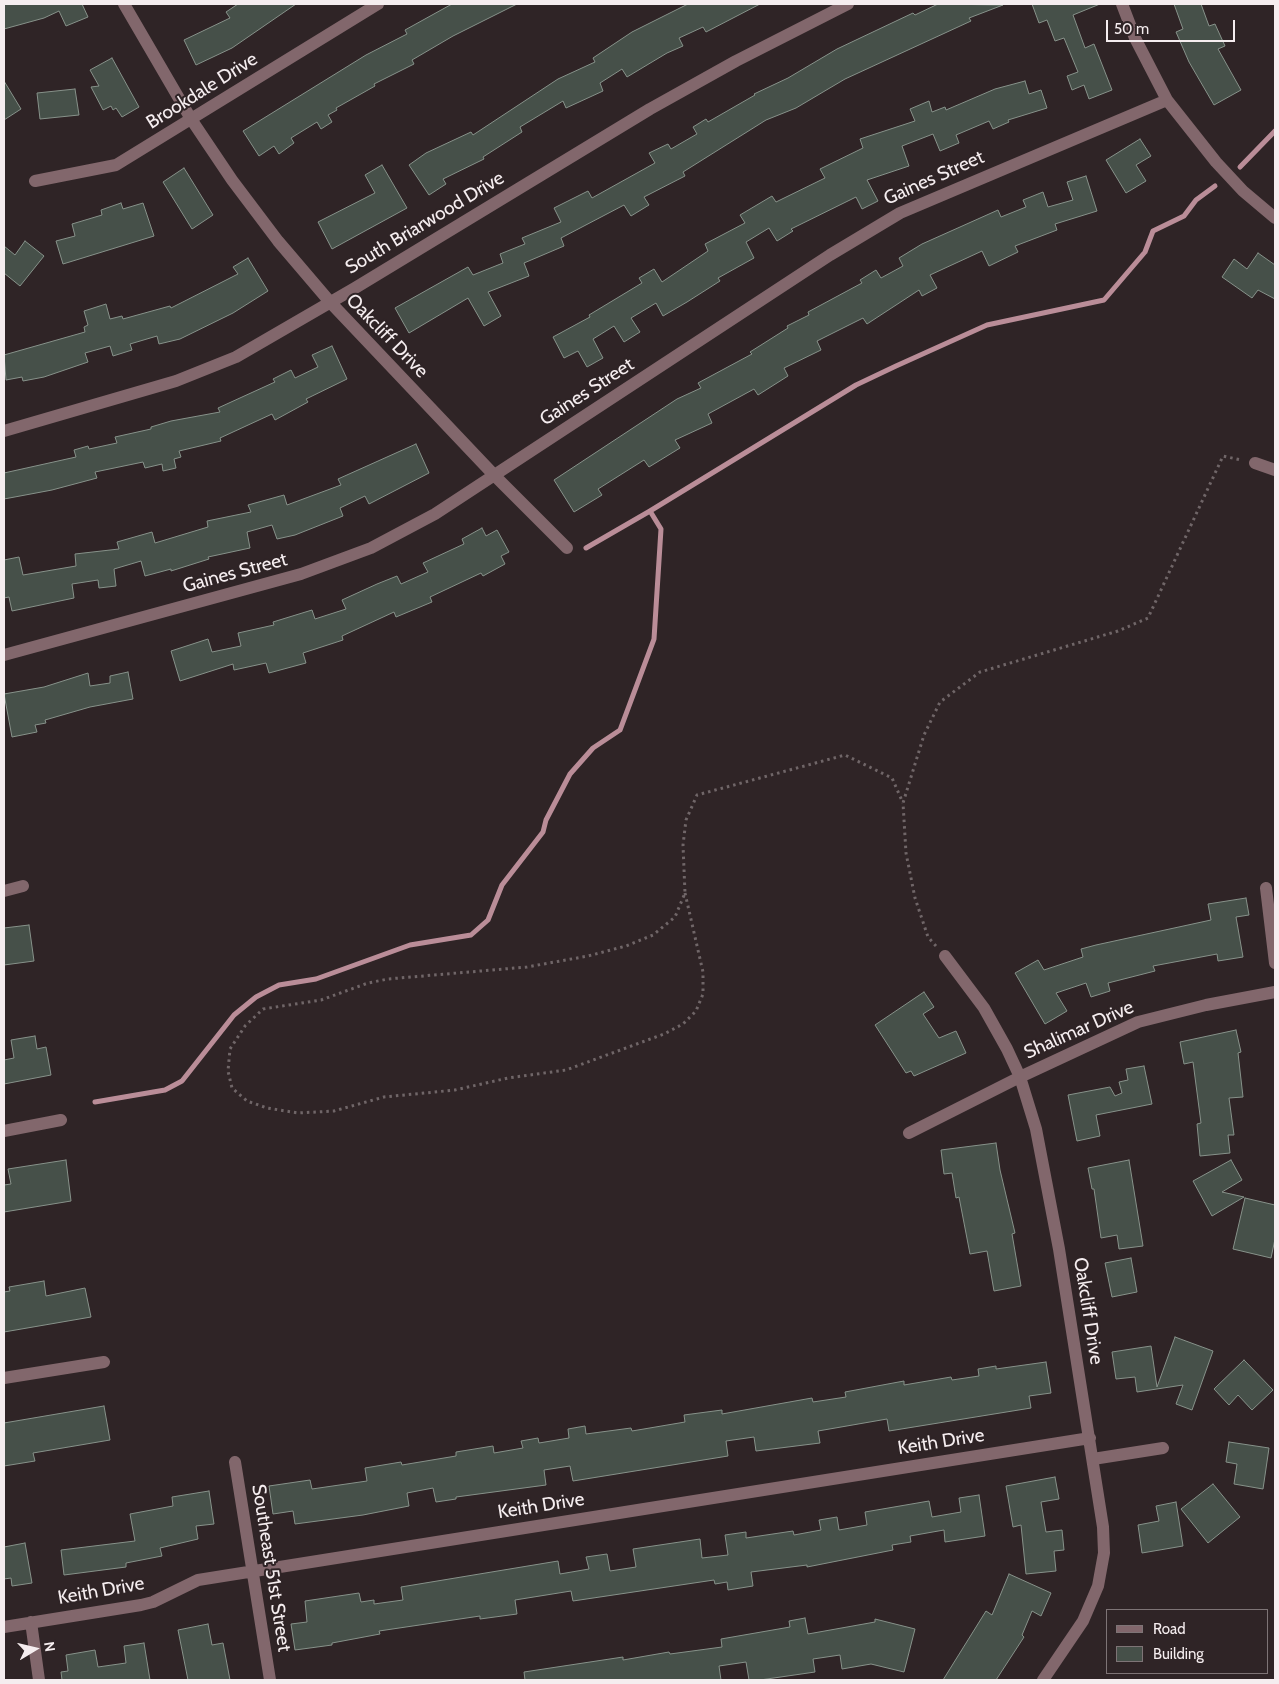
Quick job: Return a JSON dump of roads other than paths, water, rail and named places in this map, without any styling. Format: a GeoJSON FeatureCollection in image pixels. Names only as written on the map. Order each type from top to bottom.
{"type":"FeatureCollection","features":[{"type":"Feature","properties":{"kind":"street","name":"Oakcliff Drive"},"geometry":{"type":"LineString","coordinates":[[124,4],[192,119],[232,180],[261,218],[330,302],[494,475],[567,548]]}},
{"type":"Feature","properties":{"kind":"street","name":"Brookdale Drive"},"geometry":{"type":"LineString","coordinates":[[35,181],[116,165],[378,4]]}},
{"type":"Feature","properties":{"kind":"street","name":"South Briarwood Drive"},"geometry":{"type":"LineString","coordinates":[[4,431],[176,381],[236,357],[650,109],[736,61],[848,4]]}},
{"type":"Feature","properties":{"kind":"street"},"geometry":{"type":"LineString","coordinates":[[1122,4],[1135,38],[1167,100],[1216,162],[1242,191],[1275,218]]}},
{"type":"Feature","properties":{"kind":"street","name":"Gaines Street"},"geometry":{"type":"LineString","coordinates":[[4,655],[301,574],[371,548],[410,528],[494,475],[830,255],[900,212],[1167,100]]}},
{"type":"Feature","properties":{"kind":"street"},"geometry":{"type":"LineString","coordinates":[[1255,464],[1275,470]]}},
{"type":"Feature","properties":{"kind":"street"},"geometry":{"type":"LineString","coordinates":[[4,891],[23,886]]}},
{"type":"Feature","properties":{"kind":"street"},"geometry":{"type":"LineString","coordinates":[[1266,888],[1275,963]]}},
{"type":"Feature","properties":{"kind":"street","name":"Oakcliff Drive"},"geometry":{"type":"LineString","coordinates":[[945,956],[984,1008],[1020,1077],[1040,1148],[1059,1249],[1104,1526],[1104,1553],[1098,1586],[1084,1621],[1043,1680]]}},
{"type":"Feature","properties":{"kind":"street","name":"Shalimar Drive"},"geometry":{"type":"LineString","coordinates":[[909,1133],[1020,1077],[1138,1022],[1206,1005],[1275,992]]}},
{"type":"Feature","properties":{"kind":"street"},"geometry":{"type":"LineString","coordinates":[[4,1131],[61,1120]]}},
{"type":"Feature","properties":{"kind":"street"},"geometry":{"type":"LineString","coordinates":[[4,1378],[104,1362]]}},
{"type":"Feature","properties":{"kind":"street","name":"Keith Drive"},"geometry":{"type":"LineString","coordinates":[[4,1627],[141,1605],[152,1602],[198,1580],[1090,1438]]}},
{"type":"Feature","properties":{"kind":"street"},"geometry":{"type":"LineString","coordinates":[[1093,1459],[1163,1448]]}},
{"type":"Feature","properties":{"kind":"street","name":"Southeast 51st Street"},"geometry":{"type":"LineString","coordinates":[[235,1462],[270,1680]]}},
{"type":"Feature","properties":{"kind":"street"},"geometry":{"type":"LineString","coordinates":[[31,1622],[39,1680]]}},
{"type":"Feature","properties":{"kind":"waterway"},"geometry":{"type":"LineString","coordinates":[[1240,167],[1275,131]]}},
{"type":"Feature","properties":{"kind":"waterway"},"geometry":{"type":"LineString","coordinates":[[95,1102],[165,1090],[182,1081],[234,1015],[256,997],[279,985],[316,979],[410,945],[471,935],[488,920],[502,885],[543,832],[546,820],[570,774],[593,748],[620,730],[654,639],[661,529],[650,511],[856,385],[896,366],[987,325],[1104,300],[1145,252],[1153,231],[1184,216],[1196,200],[1215,186]]}},
{"type":"Feature","properties":{"kind":"waterway"},"geometry":{"type":"LineString","coordinates":[[586,548],[650,511]]}}]}
